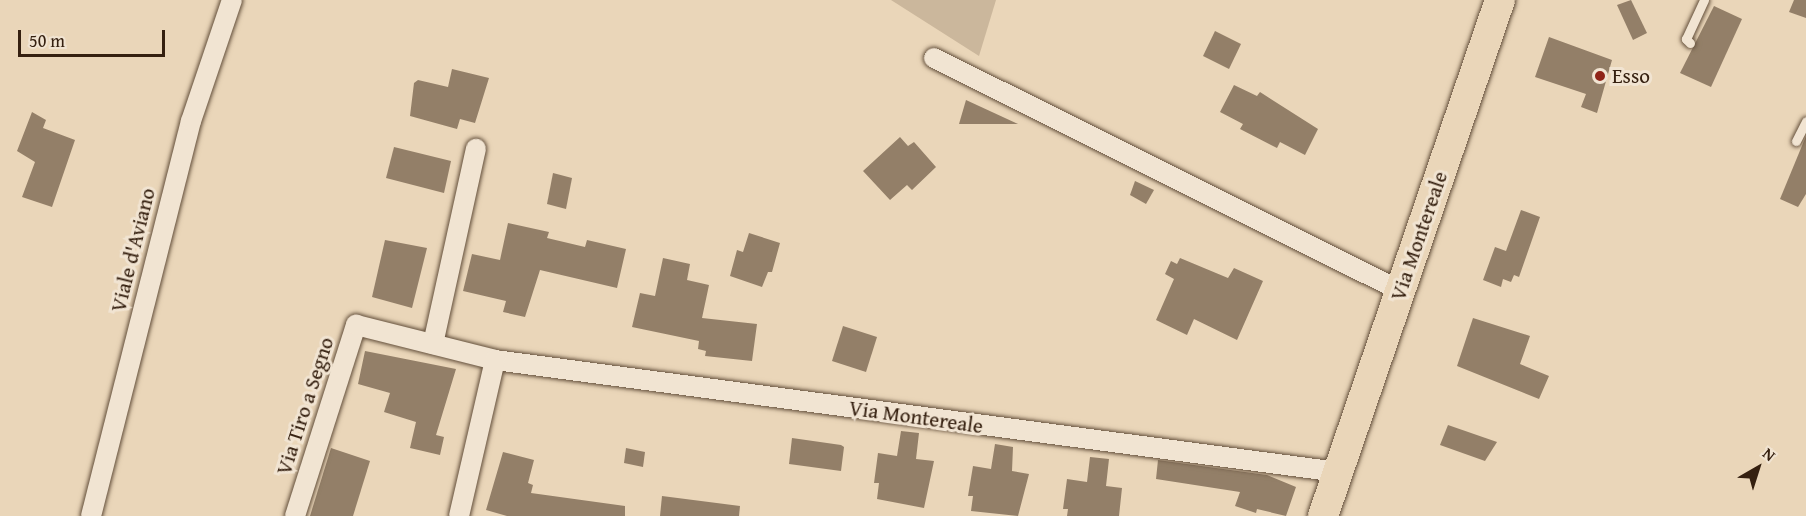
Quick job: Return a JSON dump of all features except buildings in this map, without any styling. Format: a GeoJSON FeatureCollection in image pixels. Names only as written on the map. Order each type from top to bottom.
{"type":"FeatureCollection","features":[{"type":"Feature","properties":{"kind":"main road","name":"Via Montereale"},"geometry":{"type":"LineString","coordinates":[[1323,516],[1500,0]]}},
{"type":"Feature","properties":{"kind":"street","name":"Viale d'Aviano"},"geometry":{"type":"LineString","coordinates":[[91,516],[191,121],[232,0]]}},
{"type":"Feature","properties":{"kind":"street"},"geometry":{"type":"LineString","coordinates":[[934,58],[1401,291]]}},
{"type":"Feature","properties":{"kind":"street"},"geometry":{"type":"LineString","coordinates":[[433,344],[476,149]]}},
{"type":"Feature","properties":{"kind":"street","name":"Via Tiro a Segno"},"geometry":{"type":"LineString","coordinates":[[295,516],[356,325],[495,360]]}},
{"type":"Feature","properties":{"kind":"street"},"geometry":{"type":"LineString","coordinates":[[459,516],[495,360]]}},
{"type":"Feature","properties":{"kind":"street","name":"Via Montereale"},"geometry":{"type":"LineString","coordinates":[[495,360],[1338,472]]}},
{"type":"Feature","properties":{"kind":"lane"},"geometry":{"type":"LineString","coordinates":[[1689,43],[1686,39],[1704,0]]}},
{"type":"Feature","properties":{"kind":"lane"},"geometry":{"type":"LineString","coordinates":[[1796,141],[1806,121]]}},
{"type":"Feature","properties":{"kind":"shaded area"},"geometry":{"type":"Polygon","coordinates":[[[891,0],[996,0],[979,56],[891,0]]]}},
{"type":"Feature","properties":{"kind":"place","name":"Esso"},"geometry":{"type":"Point","coordinates":[1600,76]}}]}
